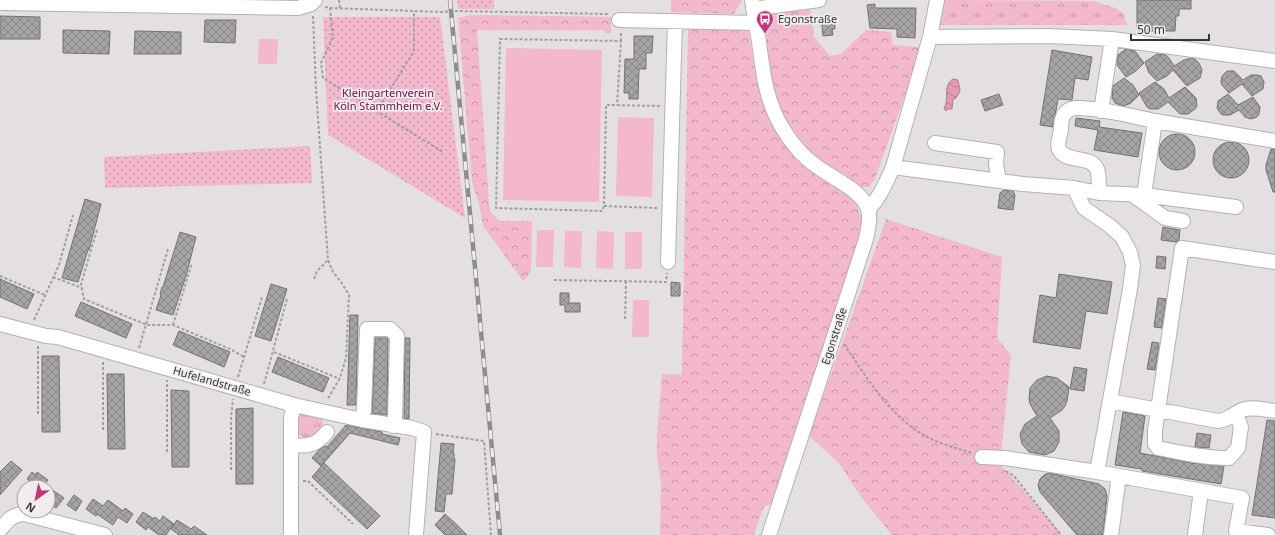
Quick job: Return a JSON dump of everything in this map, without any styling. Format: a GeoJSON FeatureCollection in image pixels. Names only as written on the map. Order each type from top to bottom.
{"type":"FeatureCollection","features":[{"type":"Feature","properties":{"kind":"street"},"geometry":{"type":"LineString","coordinates":[[819,0],[753,4],[763,78],[769,101],[782,129],[814,165],[864,200],[868,210],[878,199],[886,185],[893,167],[930,37],[937,0]]}},
{"type":"Feature","properties":{"kind":"street"},"geometry":{"type":"LineString","coordinates":[[0,3],[298,8],[313,2]]}},
{"type":"Feature","properties":{"kind":"street"},"geometry":{"type":"LineString","coordinates":[[619,20],[756,23]]}},
{"type":"Feature","properties":{"kind":"street"},"geometry":{"type":"LineString","coordinates":[[668,262],[675,21]]}},
{"type":"Feature","properties":{"kind":"street"},"geometry":{"type":"LineString","coordinates":[[930,37],[1049,36],[1112,39],[1275,61]]}},
{"type":"Feature","properties":{"kind":"street"},"geometry":{"type":"LineString","coordinates":[[1101,111],[1112,39]]}},
{"type":"Feature","properties":{"kind":"street"},"geometry":{"type":"LineString","coordinates":[[1099,193],[1098,171],[1096,166],[1090,162],[1070,158],[1060,152],[1058,147],[1062,118],[1065,113],[1075,108],[1275,140]]}},
{"type":"Feature","properties":{"kind":"street"},"geometry":{"type":"LineString","coordinates":[[1138,195],[1155,121]]}},
{"type":"Feature","properties":{"kind":"street"},"geometry":{"type":"LineString","coordinates":[[935,143],[997,152],[996,164],[998,180]]}},
{"type":"Feature","properties":{"kind":"street"},"geometry":{"type":"LineString","coordinates":[[893,167],[1074,188],[1099,193],[1138,195],[1236,207]]}},
{"type":"Feature","properties":{"kind":"street"},"geometry":{"type":"LineString","coordinates":[[1074,188],[1084,208],[1110,226],[1122,237],[1130,252],[1133,265],[1097,472]]}},
{"type":"Feature","properties":{"kind":"street"},"geometry":{"type":"LineString","coordinates":[[1138,195],[1165,218],[1183,221]]}},
{"type":"Feature","properties":{"kind":"street","name":"Egonstraße"},"geometry":{"type":"LineString","coordinates":[[768,535],[866,239],[869,222],[868,210]]}},
{"type":"Feature","properties":{"kind":"street"},"geometry":{"type":"LineString","coordinates":[[1236,414],[1241,427],[1238,448],[1229,458],[1217,458],[1190,454],[1156,446],[1154,442],[1182,248],[1275,262]]}},
{"type":"Feature","properties":{"kind":"street","name":"Hufelandstraße"},"geometry":{"type":"LineString","coordinates":[[0,324],[35,329],[105,351],[236,384],[294,405],[323,410],[362,420],[412,428],[424,432]]}},
{"type":"Feature","properties":{"kind":"street"},"geometry":{"type":"LineString","coordinates":[[362,420],[364,409],[368,329],[390,329],[397,336],[395,419],[393,426]]}},
{"type":"Feature","properties":{"kind":"street"},"geometry":{"type":"LineString","coordinates":[[1110,401],[1218,421],[1224,420],[1243,410],[1251,408],[1275,411]]}},
{"type":"Feature","properties":{"kind":"street"},"geometry":{"type":"LineString","coordinates":[[292,535],[292,418],[294,405]]}},
{"type":"Feature","properties":{"kind":"street"},"geometry":{"type":"LineString","coordinates":[[292,445],[304,446],[313,444],[322,439],[327,432]]}},
{"type":"Feature","properties":{"kind":"street"},"geometry":{"type":"LineString","coordinates":[[416,535],[424,432]]}},
{"type":"Feature","properties":{"kind":"street"},"geometry":{"type":"LineString","coordinates":[[982,457],[1005,458],[1097,472],[1242,498],[1236,531],[1268,535]]}},
{"type":"Feature","properties":{"kind":"street"},"geometry":{"type":"LineString","coordinates":[[1111,535],[1119,476]]}},
{"type":"Feature","properties":{"kind":"street"},"geometry":{"type":"LineString","coordinates":[[1195,535],[1201,491]]}},
{"type":"Feature","properties":{"kind":"street"},"geometry":{"type":"LineString","coordinates":[[0,530],[13,516],[24,514],[105,535]]}},
{"type":"Feature","properties":{"kind":"path"},"geometry":{"type":"LineString","coordinates":[[339,0],[340,8]]}},
{"type":"Feature","properties":{"kind":"path"},"geometry":{"type":"LineString","coordinates":[[323,410],[326,400],[340,379],[346,358],[349,295],[333,272],[328,260],[316,90],[313,2],[330,8],[414,11],[615,14],[619,20]]}},
{"type":"Feature","properties":{"kind":"path"},"geometry":{"type":"LineString","coordinates":[[330,8],[333,37],[321,63],[323,78],[443,152]]}},
{"type":"Feature","properties":{"kind":"path"},"geometry":{"type":"LineString","coordinates":[[377,111],[414,51],[414,11]]}},
{"type":"Feature","properties":{"kind":"path"},"geometry":{"type":"LineString","coordinates":[[617,105],[621,41],[500,39],[496,208],[602,211],[604,206],[606,105],[673,106]]}},
{"type":"Feature","properties":{"kind":"path"},"geometry":{"type":"LineString","coordinates":[[604,206],[670,208]]}},
{"type":"Feature","properties":{"kind":"path"},"geometry":{"type":"LineString","coordinates":[[38,415],[35,329],[45,295],[59,265],[73,215]]}},
{"type":"Feature","properties":{"kind":"path"},"geometry":{"type":"LineString","coordinates":[[97,230],[81,284],[84,299],[147,325],[173,325],[230,349],[244,357]]}},
{"type":"Feature","properties":{"kind":"path"},"geometry":{"type":"LineString","coordinates":[[138,353],[168,249]]}},
{"type":"Feature","properties":{"kind":"path"},"geometry":{"type":"LineString","coordinates":[[314,279],[317,271],[328,260]]}},
{"type":"Feature","properties":{"kind":"path"},"geometry":{"type":"LineString","coordinates":[[554,280],[666,282],[668,262]]}},
{"type":"Feature","properties":{"kind":"path"},"geometry":{"type":"LineString","coordinates":[[173,325],[192,263]]}},
{"type":"Feature","properties":{"kind":"path"},"geometry":{"type":"LineString","coordinates":[[0,276],[45,295]]}},
{"type":"Feature","properties":{"kind":"path"},"geometry":{"type":"LineString","coordinates":[[53,277],[82,288]]}},
{"type":"Feature","properties":{"kind":"path"},"geometry":{"type":"LineString","coordinates":[[624,319],[626,281]]}},
{"type":"Feature","properties":{"kind":"path"},"geometry":{"type":"LineString","coordinates":[[231,470],[231,418],[236,384],[262,297]]}},
{"type":"Feature","properties":{"kind":"path"},"geometry":{"type":"LineString","coordinates":[[264,387],[287,299]]}},
{"type":"Feature","properties":{"kind":"path"},"geometry":{"type":"LineString","coordinates":[[834,336],[842,340],[876,390],[891,409],[907,424],[926,436],[944,444],[982,457]]}},
{"type":"Feature","properties":{"kind":"path"},"geometry":{"type":"LineString","coordinates":[[103,430],[103,367],[105,351]]}},
{"type":"Feature","properties":{"kind":"path"},"geometry":{"type":"LineString","coordinates":[[274,352],[340,379]]}},
{"type":"Feature","properties":{"kind":"path"},"geometry":{"type":"LineString","coordinates":[[167,452],[168,368]]}},
{"type":"Feature","properties":{"kind":"path"},"geometry":{"type":"LineString","coordinates":[[424,432],[484,441],[491,535]]}},
{"type":"Feature","properties":{"kind":"path"},"geometry":{"type":"LineString","coordinates":[[1001,468],[1014,476],[1061,535]]}},
{"type":"Feature","properties":{"kind":"path"},"geometry":{"type":"LineString","coordinates":[[292,479],[308,482],[353,524]]}},
{"type":"Feature","properties":{"kind":"green space"},"geometry":{"type":"Polygon","coordinates":[[[457,0],[494,0],[494,9],[458,9],[457,0]]]}},
{"type":"Feature","properties":{"kind":"green space"},"geometry":{"type":"Polygon","coordinates":[[[671,0],[742,0],[734,14],[671,12],[671,0]]]}},
{"type":"Feature","properties":{"kind":"green space"},"geometry":{"type":"Polygon","coordinates":[[[945,0],[1093,1],[1115,8],[1123,13],[1127,25],[940,25],[945,0]]]}},
{"type":"Feature","properties":{"kind":"green space"},"geometry":{"type":"Polygon","coordinates":[[[810,8],[814,37],[830,56],[841,54],[866,30],[891,32],[893,45],[919,47],[914,70],[875,179],[869,187],[855,187],[811,153],[780,112],[773,96],[764,14],[810,8]]]}},
{"type":"Feature","properties":{"kind":"green space"},"geometry":{"type":"Polygon","coordinates":[[[470,15],[611,17],[611,33],[605,33],[605,30],[477,30],[489,203],[491,213],[500,221],[532,221],[531,272],[523,281],[483,226],[479,204],[472,182],[458,18],[470,15]]]}},
{"type":"Feature","properties":{"kind":"green space","name":"Kleingartenverein Köln Stammheim e.V."},"geometry":{"type":"Polygon","coordinates":[[[323,17],[440,17],[465,218],[328,135],[323,17]]]}},
{"type":"Feature","properties":{"kind":"green space"},"geometry":{"type":"Polygon","coordinates":[[[688,28],[748,30],[757,83],[773,124],[837,187],[856,203],[861,218],[861,233],[774,504],[765,506],[754,535],[660,535],[661,485],[657,457],[657,435],[662,374],[682,375],[688,28]]]}},
{"type":"Feature","properties":{"kind":"green space"},"geometry":{"type":"Polygon","coordinates":[[[259,39],[278,39],[277,64],[258,64],[259,39]]]}},
{"type":"Feature","properties":{"kind":"green space"},"geometry":{"type":"Polygon","coordinates":[[[506,48],[602,50],[599,202],[503,200],[506,48]]]}},
{"type":"Feature","properties":{"kind":"green space"},"geometry":{"type":"Polygon","coordinates":[[[618,117],[654,118],[652,197],[616,196],[618,117]]]}},
{"type":"Feature","properties":{"kind":"green space"},"geometry":{"type":"Polygon","coordinates":[[[310,146],[312,183],[105,188],[104,157],[310,146]]]}},
{"type":"Feature","properties":{"kind":"green space"},"geometry":{"type":"Polygon","coordinates":[[[886,219],[1002,257],[997,338],[1011,355],[1000,464],[1062,535],[892,535],[861,497],[839,463],[809,436],[886,219]]]}},
{"type":"Feature","properties":{"kind":"green space"},"geometry":{"type":"Polygon","coordinates":[[[537,230],[554,230],[553,267],[536,267],[537,230]]]}},
{"type":"Feature","properties":{"kind":"green space"},"geometry":{"type":"Polygon","coordinates":[[[565,231],[582,231],[581,268],[564,267],[565,231]]]}},
{"type":"Feature","properties":{"kind":"green space"},"geometry":{"type":"Polygon","coordinates":[[[597,231],[614,232],[613,269],[596,268],[597,231]]]}},
{"type":"Feature","properties":{"kind":"green space"},"geometry":{"type":"Polygon","coordinates":[[[625,232],[642,232],[642,269],[625,269],[625,232]]]}},
{"type":"Feature","properties":{"kind":"green space"},"geometry":{"type":"Polygon","coordinates":[[[633,300],[649,300],[649,337],[632,337],[633,300]]]}},
{"type":"Feature","properties":{"kind":"green space"},"geometry":{"type":"Polygon","coordinates":[[[302,412],[322,417],[323,425],[316,436],[306,439],[297,433],[297,419],[302,412]]]}},
{"type":"Feature","properties":{"kind":"water"},"geometry":{"type":"Polygon","coordinates":[[[953,79],[958,80],[960,91],[956,98],[953,99],[952,109],[948,109],[946,111],[944,108],[946,104],[947,89],[948,85],[953,79]]]}},
{"type":"Feature","properties":{"kind":"building"},"geometry":{"type":"Polygon","coordinates":[[[1137,0],[1191,0],[1191,9],[1179,9],[1179,16],[1176,16],[1175,31],[1137,31],[1137,0]]]}},
{"type":"Feature","properties":{"kind":"building"},"geometry":{"type":"Polygon","coordinates":[[[875,4],[875,8],[916,8],[915,38],[897,37],[897,29],[870,28],[867,5],[875,4]]]}},
{"type":"Feature","properties":{"kind":"building"},"geometry":{"type":"Polygon","coordinates":[[[0,16],[40,17],[40,39],[0,39],[0,16]]]}},
{"type":"Feature","properties":{"kind":"building"},"geometry":{"type":"Polygon","coordinates":[[[834,16],[835,29],[832,29],[833,35],[823,36],[821,17],[834,16]]]}},
{"type":"Feature","properties":{"kind":"building"},"geometry":{"type":"Polygon","coordinates":[[[205,20],[236,20],[235,43],[204,42],[205,20]]]}},
{"type":"Feature","properties":{"kind":"building"},"geometry":{"type":"Polygon","coordinates":[[[63,30],[110,31],[109,54],[63,53],[63,30]]]}},
{"type":"Feature","properties":{"kind":"building"},"geometry":{"type":"Polygon","coordinates":[[[135,31],[181,32],[181,54],[134,54],[135,31]]]}},
{"type":"Feature","properties":{"kind":"building"},"geometry":{"type":"Polygon","coordinates":[[[634,36],[653,36],[652,53],[646,53],[646,69],[639,69],[638,99],[629,99],[629,93],[624,93],[625,59],[634,59],[634,36]]]}},
{"type":"Feature","properties":{"kind":"building"},"geometry":{"type":"Polygon","coordinates":[[[1126,49],[1135,51],[1144,63],[1136,71],[1126,77],[1117,65],[1118,55],[1126,49]]]}},
{"type":"Feature","properties":{"kind":"building"},"geometry":{"type":"Polygon","coordinates":[[[1052,50],[1092,57],[1088,80],[1075,78],[1072,100],[1058,99],[1053,127],[1040,125],[1052,50]]]}},
{"type":"Feature","properties":{"kind":"building"},"geometry":{"type":"Polygon","coordinates":[[[1157,54],[1166,55],[1174,66],[1184,60],[1192,58],[1196,60],[1202,70],[1200,78],[1187,86],[1173,70],[1167,76],[1157,81],[1149,73],[1145,62],[1157,54]]]}},
{"type":"Feature","properties":{"kind":"building"},"geometry":{"type":"Polygon","coordinates":[[[1227,71],[1234,71],[1243,80],[1251,75],[1261,76],[1264,82],[1263,89],[1252,96],[1242,84],[1229,93],[1221,82],[1222,76],[1227,71]]]}},
{"type":"Feature","properties":{"kind":"building"},"geometry":{"type":"Polygon","coordinates":[[[1124,78],[1133,85],[1139,95],[1131,103],[1124,106],[1115,103],[1112,98],[1113,86],[1124,78]]]}},
{"type":"Feature","properties":{"kind":"building"},"geometry":{"type":"Polygon","coordinates":[[[1155,82],[1164,89],[1169,98],[1185,87],[1196,98],[1197,106],[1188,114],[1180,114],[1168,102],[1158,109],[1150,109],[1147,107],[1139,93],[1155,82]]]}},
{"type":"Feature","properties":{"kind":"building"},"geometry":{"type":"Polygon","coordinates":[[[999,94],[1003,105],[985,111],[981,100],[999,94]]]}},
{"type":"Feature","properties":{"kind":"building"},"geometry":{"type":"Polygon","coordinates":[[[1228,94],[1238,105],[1253,97],[1260,107],[1257,117],[1251,119],[1245,117],[1239,110],[1230,115],[1221,114],[1217,108],[1218,101],[1228,94]]]}},
{"type":"Feature","properties":{"kind":"building"},"geometry":{"type":"Polygon","coordinates":[[[1076,118],[1100,121],[1099,127],[1142,133],[1138,157],[1094,150],[1098,130],[1075,126],[1076,118]]]}},
{"type":"Feature","properties":{"kind":"building"},"geometry":{"type":"Polygon","coordinates":[[[1181,134],[1190,139],[1194,145],[1194,159],[1190,165],[1181,170],[1173,170],[1164,165],[1160,159],[1159,148],[1164,139],[1170,135],[1181,134]]]}},
{"type":"Feature","properties":{"kind":"building"},"geometry":{"type":"Polygon","coordinates":[[[1235,142],[1244,147],[1248,153],[1248,167],[1244,173],[1235,178],[1227,178],[1218,173],[1214,167],[1213,156],[1218,147],[1224,143],[1235,142]]]}},
{"type":"Feature","properties":{"kind":"building"},"geometry":{"type":"Polygon","coordinates":[[[1271,149],[1275,149],[1275,192],[1273,192],[1266,170],[1271,149]]]}},
{"type":"Feature","properties":{"kind":"building"},"geometry":{"type":"Polygon","coordinates":[[[1004,190],[1013,191],[1015,195],[1013,210],[998,208],[1000,193],[1004,190]]]}},
{"type":"Feature","properties":{"kind":"building"},"geometry":{"type":"Polygon","coordinates":[[[85,199],[101,204],[89,250],[78,282],[62,278],[85,199]]]}},
{"type":"Feature","properties":{"kind":"building"},"geometry":{"type":"Polygon","coordinates":[[[1163,227],[1180,230],[1179,240],[1176,242],[1161,240],[1163,227]]]}},
{"type":"Feature","properties":{"kind":"building"},"geometry":{"type":"Polygon","coordinates":[[[180,232],[196,237],[186,276],[173,315],[156,310],[180,232]]]}},
{"type":"Feature","properties":{"kind":"building"},"geometry":{"type":"Polygon","coordinates":[[[1157,256],[1166,257],[1165,269],[1156,268],[1157,256]]]}},
{"type":"Feature","properties":{"kind":"building"},"geometry":{"type":"Polygon","coordinates":[[[1059,274],[1112,282],[1107,314],[1086,311],[1080,349],[1033,342],[1040,295],[1056,298],[1059,274]]]}},
{"type":"Feature","properties":{"kind":"building"},"geometry":{"type":"Polygon","coordinates":[[[0,279],[34,294],[27,309],[0,297],[0,279]]]}},
{"type":"Feature","properties":{"kind":"building"},"geometry":{"type":"Polygon","coordinates":[[[671,282],[680,283],[680,296],[671,296],[671,282]]]}},
{"type":"Feature","properties":{"kind":"building"},"geometry":{"type":"Polygon","coordinates":[[[271,284],[287,289],[271,341],[255,336],[271,284]]]}},
{"type":"Feature","properties":{"kind":"building"},"geometry":{"type":"Polygon","coordinates":[[[560,293],[569,293],[569,303],[580,303],[580,312],[565,312],[565,305],[560,305],[560,293]]]}},
{"type":"Feature","properties":{"kind":"building"},"geometry":{"type":"Polygon","coordinates":[[[1158,298],[1166,299],[1162,328],[1154,327],[1158,298]]]}},
{"type":"Feature","properties":{"kind":"building"},"geometry":{"type":"Polygon","coordinates":[[[81,302],[132,324],[126,338],[75,316],[81,302]]]}},
{"type":"Feature","properties":{"kind":"building"},"geometry":{"type":"Polygon","coordinates":[[[350,315],[358,315],[356,405],[347,405],[350,315]]]}},
{"type":"Feature","properties":{"kind":"building"},"geometry":{"type":"Polygon","coordinates":[[[179,331],[230,352],[224,367],[173,345],[179,331]]]}},
{"type":"Feature","properties":{"kind":"building"},"geometry":{"type":"Polygon","coordinates":[[[375,338],[388,339],[387,415],[372,413],[375,338]]]}},
{"type":"Feature","properties":{"kind":"building"},"geometry":{"type":"Polygon","coordinates":[[[405,338],[410,338],[409,419],[404,418],[405,338]]]}},
{"type":"Feature","properties":{"kind":"building"},"geometry":{"type":"Polygon","coordinates":[[[1152,342],[1159,343],[1155,370],[1147,369],[1152,342]]]}},
{"type":"Feature","properties":{"kind":"building"},"geometry":{"type":"Polygon","coordinates":[[[42,356],[59,356],[60,432],[42,432],[42,356]]]}},
{"type":"Feature","properties":{"kind":"building"},"geometry":{"type":"Polygon","coordinates":[[[278,357],[329,378],[323,392],[272,372],[278,357]]]}},
{"type":"Feature","properties":{"kind":"building"},"geometry":{"type":"Polygon","coordinates":[[[1074,367],[1087,369],[1084,391],[1070,389],[1074,367]]]}},
{"type":"Feature","properties":{"kind":"building"},"geometry":{"type":"Polygon","coordinates":[[[107,374],[124,374],[125,449],[108,449],[107,374]]]}},
{"type":"Feature","properties":{"kind":"building"},"geometry":{"type":"Polygon","coordinates":[[[1047,376],[1057,378],[1069,387],[1065,406],[1062,410],[1050,418],[1059,431],[1059,442],[1054,451],[1045,455],[1029,452],[1022,444],[1020,434],[1025,424],[1037,416],[1030,404],[1030,388],[1037,380],[1047,376]]]}},
{"type":"Feature","properties":{"kind":"building"},"geometry":{"type":"Polygon","coordinates":[[[171,390],[189,391],[189,467],[172,467],[171,390]]]}},
{"type":"Feature","properties":{"kind":"building"},"geometry":{"type":"Polygon","coordinates":[[[253,408],[253,484],[236,484],[236,409],[253,408]]]}},
{"type":"Feature","properties":{"kind":"building"},"geometry":{"type":"Polygon","coordinates":[[[1123,412],[1145,416],[1140,453],[1192,463],[1224,466],[1221,484],[1115,465],[1123,412]]]}},
{"type":"Feature","properties":{"kind":"building"},"geometry":{"type":"Polygon","coordinates":[[[1267,420],[1275,421],[1275,518],[1252,515],[1267,420]]]}},
{"type":"Feature","properties":{"kind":"building"},"geometry":{"type":"Polygon","coordinates":[[[346,425],[382,432],[382,434],[400,438],[398,445],[350,433],[321,466],[312,458],[320,449],[326,446],[327,447],[346,425]]]}},
{"type":"Feature","properties":{"kind":"building"},"geometry":{"type":"Polygon","coordinates":[[[1197,433],[1211,435],[1209,448],[1195,447],[1197,433]]]}},
{"type":"Feature","properties":{"kind":"building"},"geometry":{"type":"Polygon","coordinates":[[[441,443],[454,444],[453,453],[455,459],[452,494],[446,494],[444,512],[435,511],[441,443]]]}},
{"type":"Feature","properties":{"kind":"building"},"geometry":{"type":"Polygon","coordinates":[[[11,461],[22,470],[0,495],[0,472],[11,461]]]}},
{"type":"Feature","properties":{"kind":"building"},"geometry":{"type":"Polygon","coordinates":[[[324,463],[380,516],[367,529],[312,477],[324,463]]]}},
{"type":"Feature","properties":{"kind":"building"},"geometry":{"type":"Polygon","coordinates":[[[32,472],[36,475],[37,472],[47,479],[27,479],[32,472]]]}},
{"type":"Feature","properties":{"kind":"building"},"geometry":{"type":"Polygon","coordinates":[[[1049,473],[1099,484],[1105,489],[1107,496],[1103,535],[1077,535],[1040,492],[1038,485],[1040,479],[1049,473]]]}},
{"type":"Feature","properties":{"kind":"building"},"geometry":{"type":"Polygon","coordinates":[[[56,492],[64,498],[56,508],[56,492]]]}},
{"type":"Feature","properties":{"kind":"building"},"geometry":{"type":"Polygon","coordinates":[[[74,495],[82,501],[76,511],[67,505],[74,495]]]}},
{"type":"Feature","properties":{"kind":"building"},"geometry":{"type":"Polygon","coordinates":[[[93,499],[103,506],[108,500],[123,511],[125,508],[133,514],[127,523],[118,517],[113,525],[97,514],[96,516],[86,509],[93,499]]]}},
{"type":"Feature","properties":{"kind":"building"},"geometry":{"type":"Polygon","coordinates":[[[143,512],[160,521],[163,516],[174,524],[166,535],[159,535],[148,527],[146,530],[136,522],[143,512]]]}},
{"type":"Feature","properties":{"kind":"building"},"geometry":{"type":"Polygon","coordinates":[[[445,514],[467,535],[445,535],[435,525],[445,514]]]}},
{"type":"Feature","properties":{"kind":"building"},"geometry":{"type":"Polygon","coordinates":[[[177,520],[191,529],[194,526],[207,535],[179,535],[171,529],[177,520]]]}},
{"type":"Feature","properties":{"kind":"railway"},"geometry":{"type":"LineString","coordinates":[[450,0],[500,535]]}},
{"type":"Feature","properties":{"kind":"place","name":"Egonstraße"},"geometry":{"type":"Point","coordinates":[765,34]}}]}
